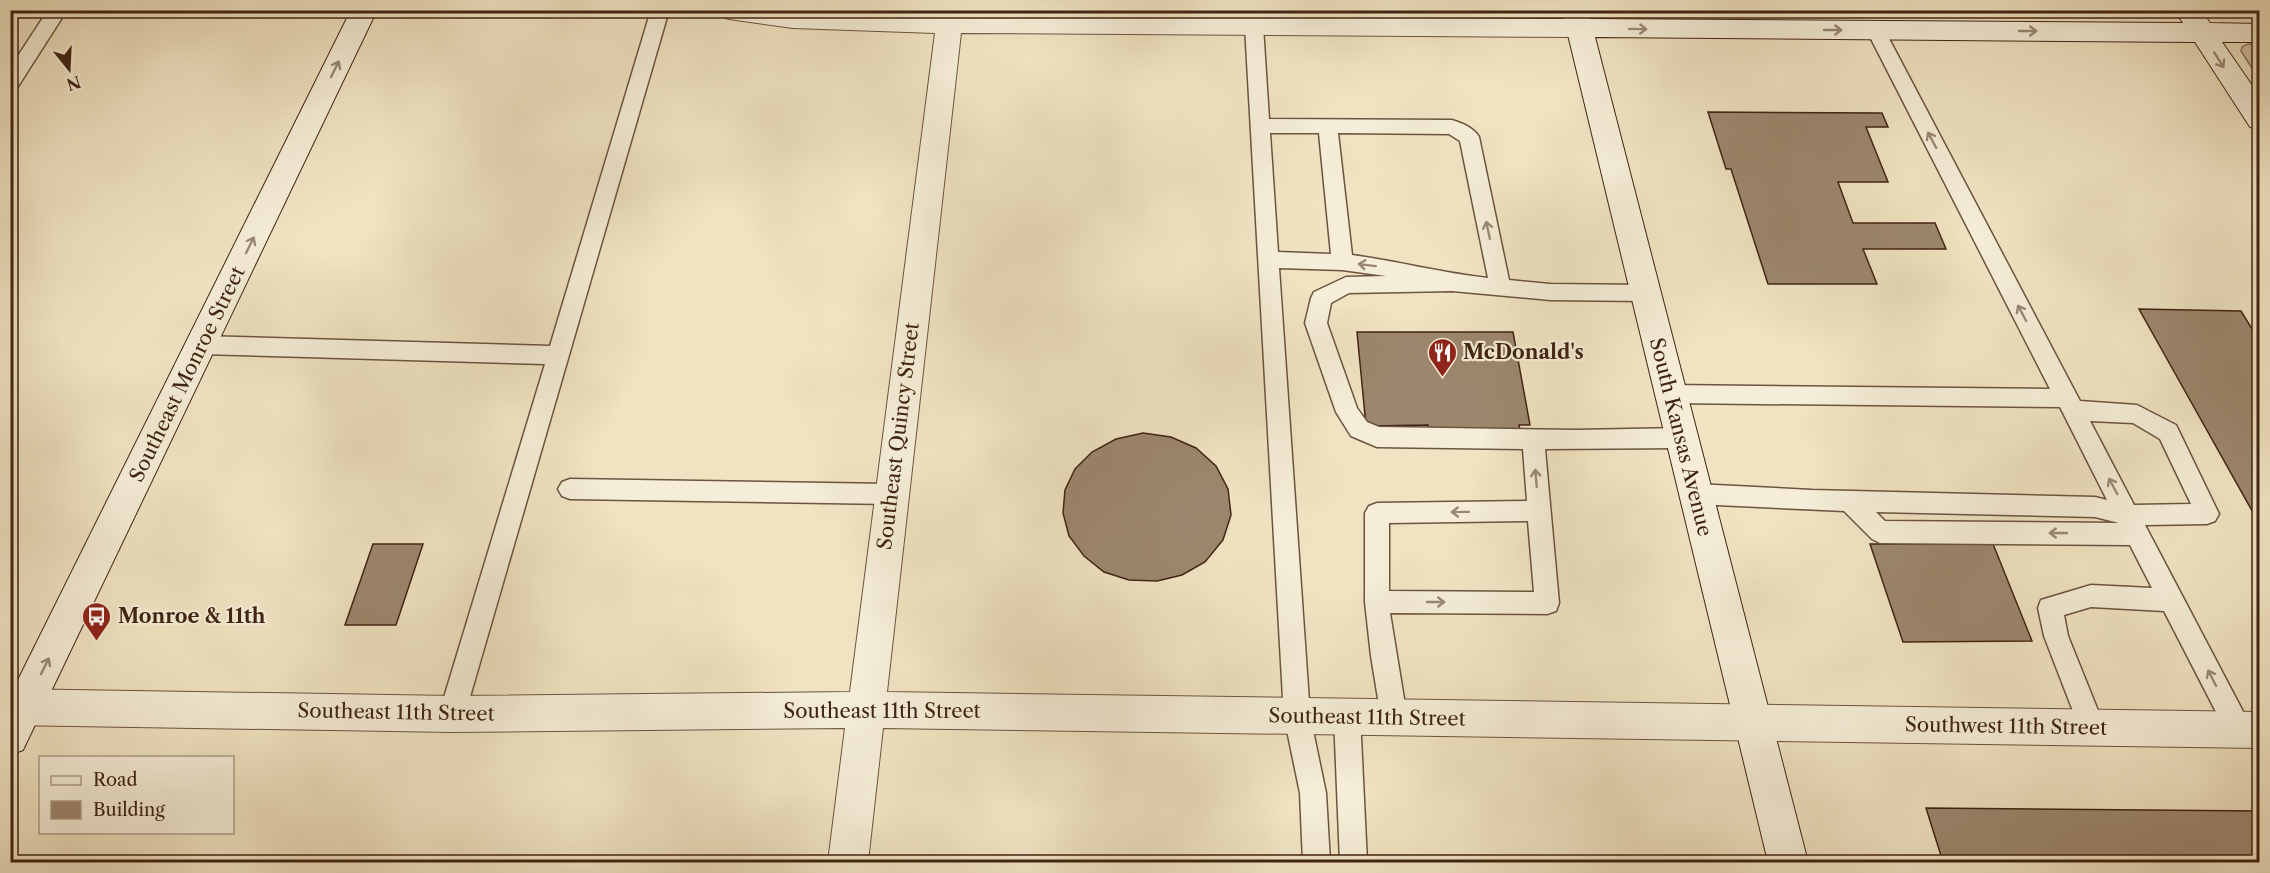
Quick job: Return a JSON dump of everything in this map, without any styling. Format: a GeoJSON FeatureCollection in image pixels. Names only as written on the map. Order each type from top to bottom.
{"type":"FeatureCollection","features":[{"type":"Feature","properties":{"kind":"street","name":"Southeast Monroe Street"},"geometry":{"type":"LineString","coordinates":[[15,717],[201,345],[363,10]]}},
{"type":"Feature","properties":{"kind":"street"},"geometry":{"type":"LineString","coordinates":[[729,10],[793,19],[950,17],[1254,26],[1577,19],[1876,31],[2195,21],[2259,33]]}},
{"type":"Feature","properties":{"kind":"street","name":"Southeast Quincy Street"},"geometry":{"type":"LineString","coordinates":[[848,862],[890,494],[950,17]]}},
{"type":"Feature","properties":{"kind":"street","name":"South Kansas Avenue"},"geometry":{"type":"LineString","coordinates":[[1577,19],[1788,862]]}},
{"type":"Feature","properties":{"kind":"street"},"geometry":{"type":"LineString","coordinates":[[2195,21],[2259,120]]}},
{"type":"Feature","properties":{"kind":"street","name":"Southeast 11th Street"},"geometry":{"type":"LineString","coordinates":[[15,717],[867,710],[1753,723]]}},
{"type":"Feature","properties":{"kind":"street","name":"Southwest 11th Street"},"geometry":{"type":"LineString","coordinates":[[1753,723],[2249,730]]}},
{"type":"Feature","properties":{"kind":"lane"},"geometry":{"type":"LineString","coordinates":[[10,83],[58,10]]}},
{"type":"Feature","properties":{"kind":"lane"},"geometry":{"type":"LineString","coordinates":[[452,714],[660,10]]}},
{"type":"Feature","properties":{"kind":"lane"},"geometry":{"type":"LineString","coordinates":[[1254,26],[1297,716],[1313,793],[1317,862]]}},
{"type":"Feature","properties":{"kind":"lane"},"geometry":{"type":"LineString","coordinates":[[1876,31],[2171,600],[2249,730]]}},
{"type":"Feature","properties":{"kind":"lane"},"geometry":{"type":"LineString","coordinates":[[1260,126],[1452,127],[1468,137],[1500,287]]}},
{"type":"Feature","properties":{"kind":"lane"},"geometry":{"type":"LineString","coordinates":[[1328,127],[1342,262]]}},
{"type":"Feature","properties":{"kind":"lane"},"geometry":{"type":"LineString","coordinates":[[1269,260],[1342,262],[1395,268],[1450,283]]}},
{"type":"Feature","properties":{"kind":"lane"},"geometry":{"type":"LineString","coordinates":[[1645,293],[1550,292],[1450,283],[1347,285],[1321,298],[1316,323],[1347,412],[1359,429],[1377,437],[1682,438]]}},
{"type":"Feature","properties":{"kind":"lane"},"geometry":{"type":"LineString","coordinates":[[201,345],[558,355]]}},
{"type":"Feature","properties":{"kind":"lane"},"geometry":{"type":"LineString","coordinates":[[1670,394],[2069,404],[2137,414],[2168,432],[2207,514],[2133,524],[1880,532],[1850,501],[1696,494]]}},
{"type":"Feature","properties":{"kind":"lane"},"geometry":{"type":"LineString","coordinates":[[1377,602],[1547,603],[1533,439]]}},
{"type":"Feature","properties":{"kind":"lane"},"geometry":{"type":"LineString","coordinates":[[570,489],[890,494]]}},
{"type":"Feature","properties":{"kind":"lane"},"geometry":{"type":"LineString","coordinates":[[1394,717],[1383,656],[1377,602],[1377,513],[1539,511]]}},
{"type":"Feature","properties":{"kind":"lane"},"geometry":{"type":"LineString","coordinates":[[2092,728],[2056,636],[2050,608],[2091,596],[2171,600]]}},
{"type":"Feature","properties":{"kind":"lane"},"geometry":{"type":"LineString","coordinates":[[1347,716],[1354,862]]}},
{"type":"Feature","properties":{"kind":"shaded area"},"geometry":{"type":"Polygon","coordinates":[[[2248,44],[2259,44],[2259,79],[2241,51],[2242,47],[2248,44]]]}},
{"type":"Feature","properties":{"kind":"building"},"geometry":{"type":"Polygon","coordinates":[[[1708,112],[1882,113],[1888,127],[1866,127],[1888,182],[1838,182],[1853,223],[1935,223],[1946,249],[1863,249],[1877,284],[1768,284],[1731,169],[1726,169],[1708,112]]]}},
{"type":"Feature","properties":{"kind":"building"},"geometry":{"type":"Polygon","coordinates":[[[2139,309],[2241,311],[2260,342],[2260,525],[2139,309]]]}},
{"type":"Feature","properties":{"kind":"building","name":"McDonald's"},"geometry":{"type":"Polygon","coordinates":[[[1357,332],[1513,332],[1530,425],[1519,425],[1521,435],[1429,435],[1428,425],[1366,426],[1357,332]]]}},
{"type":"Feature","properties":{"kind":"building"},"geometry":{"type":"Polygon","coordinates":[[[1143,433],[1171,437],[1196,448],[1216,466],[1228,489],[1231,515],[1223,540],[1205,562],[1182,575],[1157,581],[1129,580],[1104,572],[1084,556],[1069,536],[1063,513],[1065,490],[1075,469],[1092,452],[1116,439],[1143,433]]]}},
{"type":"Feature","properties":{"kind":"building"},"geometry":{"type":"Polygon","coordinates":[[[373,544],[423,544],[396,625],[345,625],[373,544]]]}},
{"type":"Feature","properties":{"kind":"building"},"geometry":{"type":"Polygon","coordinates":[[[1870,544],[1993,544],[2032,641],[1903,642],[1870,544]]]}},
{"type":"Feature","properties":{"kind":"building"},"geometry":{"type":"Polygon","coordinates":[[[1926,808],[2260,811],[2260,862],[1943,862],[1926,808]]]}},
{"type":"Feature","properties":{"kind":"place","name":"McDonald's"},"geometry":{"type":"Point","coordinates":[1442,378]}},
{"type":"Feature","properties":{"kind":"place","name":"Monroe & 11th"},"geometry":{"type":"Point","coordinates":[97,642]}}]}
